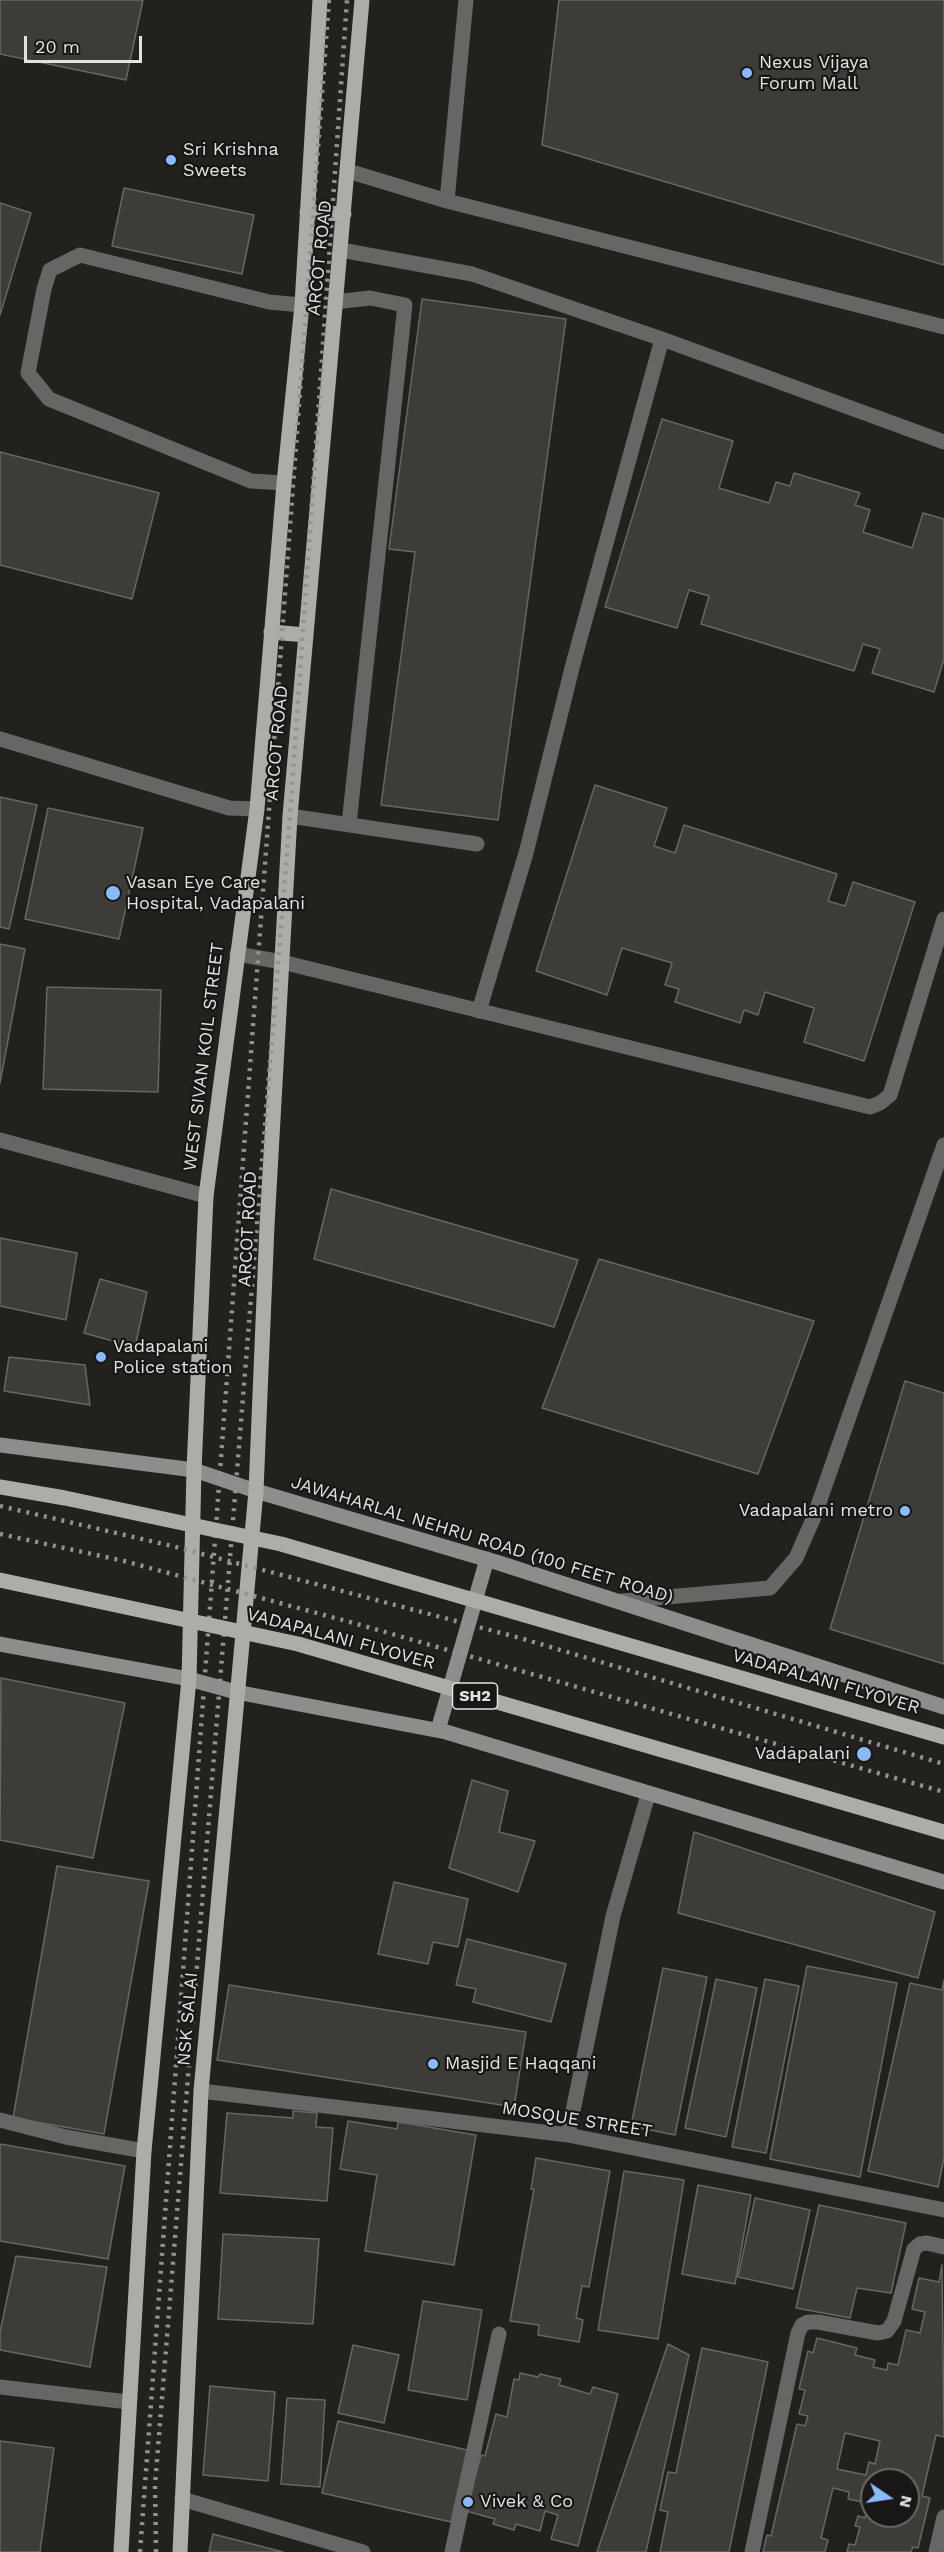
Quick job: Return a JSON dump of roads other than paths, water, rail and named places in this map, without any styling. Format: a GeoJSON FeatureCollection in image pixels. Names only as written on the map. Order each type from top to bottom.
{"type":"FeatureCollection","features":[{"type":"Feature","properties":{"kind":"main road","name":"ARCOT ROAD"},"geometry":{"type":"LineString","coordinates":[[257,809],[284,483],[302,305],[320,0]]}},
{"type":"Feature","properties":{"kind":"main road","name":"ARCOT ROAD"},"geometry":{"type":"LineString","coordinates":[[256,1491],[290,816],[362,0]]}},
{"type":"Feature","properties":{"kind":"main road"},"geometry":{"type":"LineString","coordinates":[[308,212],[344,214]]}},
{"type":"Feature","properties":{"kind":"main road"},"geometry":{"type":"LineString","coordinates":[[271,632],[306,635]]}},
{"type":"Feature","properties":{"kind":"main road","name":"WEST SIVAN KOIL STREET"},"geometry":{"type":"LineString","coordinates":[[121,2552],[144,2151],[189,1679],[194,1470],[206,1196],[257,809]]}},
{"type":"Feature","properties":{"kind":"main road","name":"VADAPALANI FLYOVER"},"geometry":{"type":"LineString","coordinates":[[0,1487],[65,1497],[281,1544],[944,1737]]}},
{"type":"Feature","properties":{"kind":"main road","name":"NSK SALAI"},"geometry":{"type":"LineString","coordinates":[[180,2552],[201,2091],[256,1491]]}},
{"type":"Feature","properties":{"kind":"main road","name":"VADAPALANI FLYOVER"},"geometry":{"type":"LineString","coordinates":[[0,1580],[298,1644],[944,1832]]}},
{"type":"Feature","properties":{"kind":"street"},"geometry":{"type":"LineString","coordinates":[[447,201],[466,0]]}},
{"type":"Feature","properties":{"kind":"street"},"geometry":{"type":"LineString","coordinates":[[348,171],[447,201],[944,327]]}},
{"type":"Feature","properties":{"kind":"street"},"geometry":{"type":"LineString","coordinates":[[341,250],[472,274],[662,339],[944,442]]}},
{"type":"Feature","properties":{"kind":"street"},"geometry":{"type":"LineString","coordinates":[[284,483],[251,481],[50,399],[28,373],[44,289],[50,270],[80,255],[268,302],[302,305]]}},
{"type":"Feature","properties":{"kind":"street"},"geometry":{"type":"LineString","coordinates":[[335,302],[370,298],[405,305],[349,824]]}},
{"type":"Feature","properties":{"kind":"street"},"geometry":{"type":"LineString","coordinates":[[479,1011],[526,853],[573,664],[662,339]]}},
{"type":"Feature","properties":{"kind":"street"},"geometry":{"type":"LineString","coordinates":[[0,739],[229,808],[257,809]]}},
{"type":"Feature","properties":{"kind":"street"},"geometry":{"type":"LineString","coordinates":[[290,816],[477,844]]}},
{"type":"Feature","properties":{"kind":"street"},"geometry":{"type":"LineString","coordinates":[[237,954],[282,962],[870,1107],[890,1095],[944,920]]}},
{"type":"Feature","properties":{"kind":"street"},"geometry":{"type":"LineString","coordinates":[[0,1140],[206,1196]]}},
{"type":"Feature","properties":{"kind":"street"},"geometry":{"type":"LineString","coordinates":[[621,1601],[770,1588],[796,1558],[814,1517],[944,1145]]}},
{"type":"Feature","properties":{"kind":"street","name":"JAWAHARLAL NEHRU ROAD (100 FEET ROAD)"},"geometry":{"type":"LineString","coordinates":[[0,1445],[194,1470],[256,1491],[621,1601],[944,1707]]}},
{"type":"Feature","properties":{"kind":"street"},"geometry":{"type":"LineString","coordinates":[[438,1730],[487,1559]]}},
{"type":"Feature","properties":{"kind":"street"},"geometry":{"type":"LineString","coordinates":[[0,1644],[189,1679],[236,1692],[438,1730],[648,1795],[944,1882]]}},
{"type":"Feature","properties":{"kind":"street"},"geometry":{"type":"LineString","coordinates":[[568,2135],[613,1916],[648,1795]]}},
{"type":"Feature","properties":{"kind":"street","name":"MOSQUE STREET"},"geometry":{"type":"LineString","coordinates":[[201,2091],[568,2135],[944,2210]]}},
{"type":"Feature","properties":{"kind":"street"},"geometry":{"type":"LineString","coordinates":[[0,2120],[66,2137],[144,2151]]}},
{"type":"Feature","properties":{"kind":"street"},"geometry":{"type":"LineString","coordinates":[[752,2552],[798,2333],[802,2325],[808,2322],[818,2322],[878,2333],[887,2331],[894,2321],[914,2249],[920,2244],[927,2243],[944,2247]]}},
{"type":"Feature","properties":{"kind":"street"},"geometry":{"type":"LineString","coordinates":[[452,2552],[500,2334]]}},
{"type":"Feature","properties":{"kind":"street"},"geometry":{"type":"LineString","coordinates":[[0,2387],[128,2402]]}},
{"type":"Feature","properties":{"kind":"street"},"geometry":{"type":"LineString","coordinates":[[182,2499],[363,2552]]}},
{"type":"Feature","properties":{"kind":"street"},"geometry":{"type":"LineString","coordinates":[[936,2552],[944,2517]]}},
{"type":"Feature","properties":{"kind":"railway"},"geometry":{"type":"LineString","coordinates":[[140,2552],[329,0]]}},
{"type":"Feature","properties":{"kind":"railway"},"geometry":{"type":"LineString","coordinates":[[156,2552],[155,2485],[290,816],[347,0]]}},
{"type":"Feature","properties":{"kind":"railway"},"geometry":{"type":"LineString","coordinates":[[0,1506],[172,1546],[520,1638],[944,1764]]}},
{"type":"Feature","properties":{"kind":"railway"},"geometry":{"type":"LineString","coordinates":[[0,1534],[124,1561],[350,1622],[944,1792]]}},
{"type":"Feature","properties":{"kind":"place","name":"Nexus Vijaya Forum Mall"},"geometry":{"type":"Point","coordinates":[747,73]}},
{"type":"Feature","properties":{"kind":"place","name":"Sri Krishna Sweets"},"geometry":{"type":"Point","coordinates":[171,160]}},
{"type":"Feature","properties":{"kind":"place","name":"Vasan Eye Care Hospital, Vadapalani"},"geometry":{"type":"Point","coordinates":[113,893]}},
{"type":"Feature","properties":{"kind":"place","name":"Vadapalani Police station"},"geometry":{"type":"Point","coordinates":[101,1357]}},
{"type":"Feature","properties":{"kind":"place","name":"Vadapalani metro"},"geometry":{"type":"Point","coordinates":[905,1511]}},
{"type":"Feature","properties":{"kind":"place","name":"Vadapalani"},"geometry":{"type":"Point","coordinates":[864,1754]}},
{"type":"Feature","properties":{"kind":"place","name":"Masjid E Haqqani"},"geometry":{"type":"Point","coordinates":[433,2064]}},
{"type":"Feature","properties":{"kind":"place","name":"Vivek & Co"},"geometry":{"type":"Point","coordinates":[468,2502]}}]}
